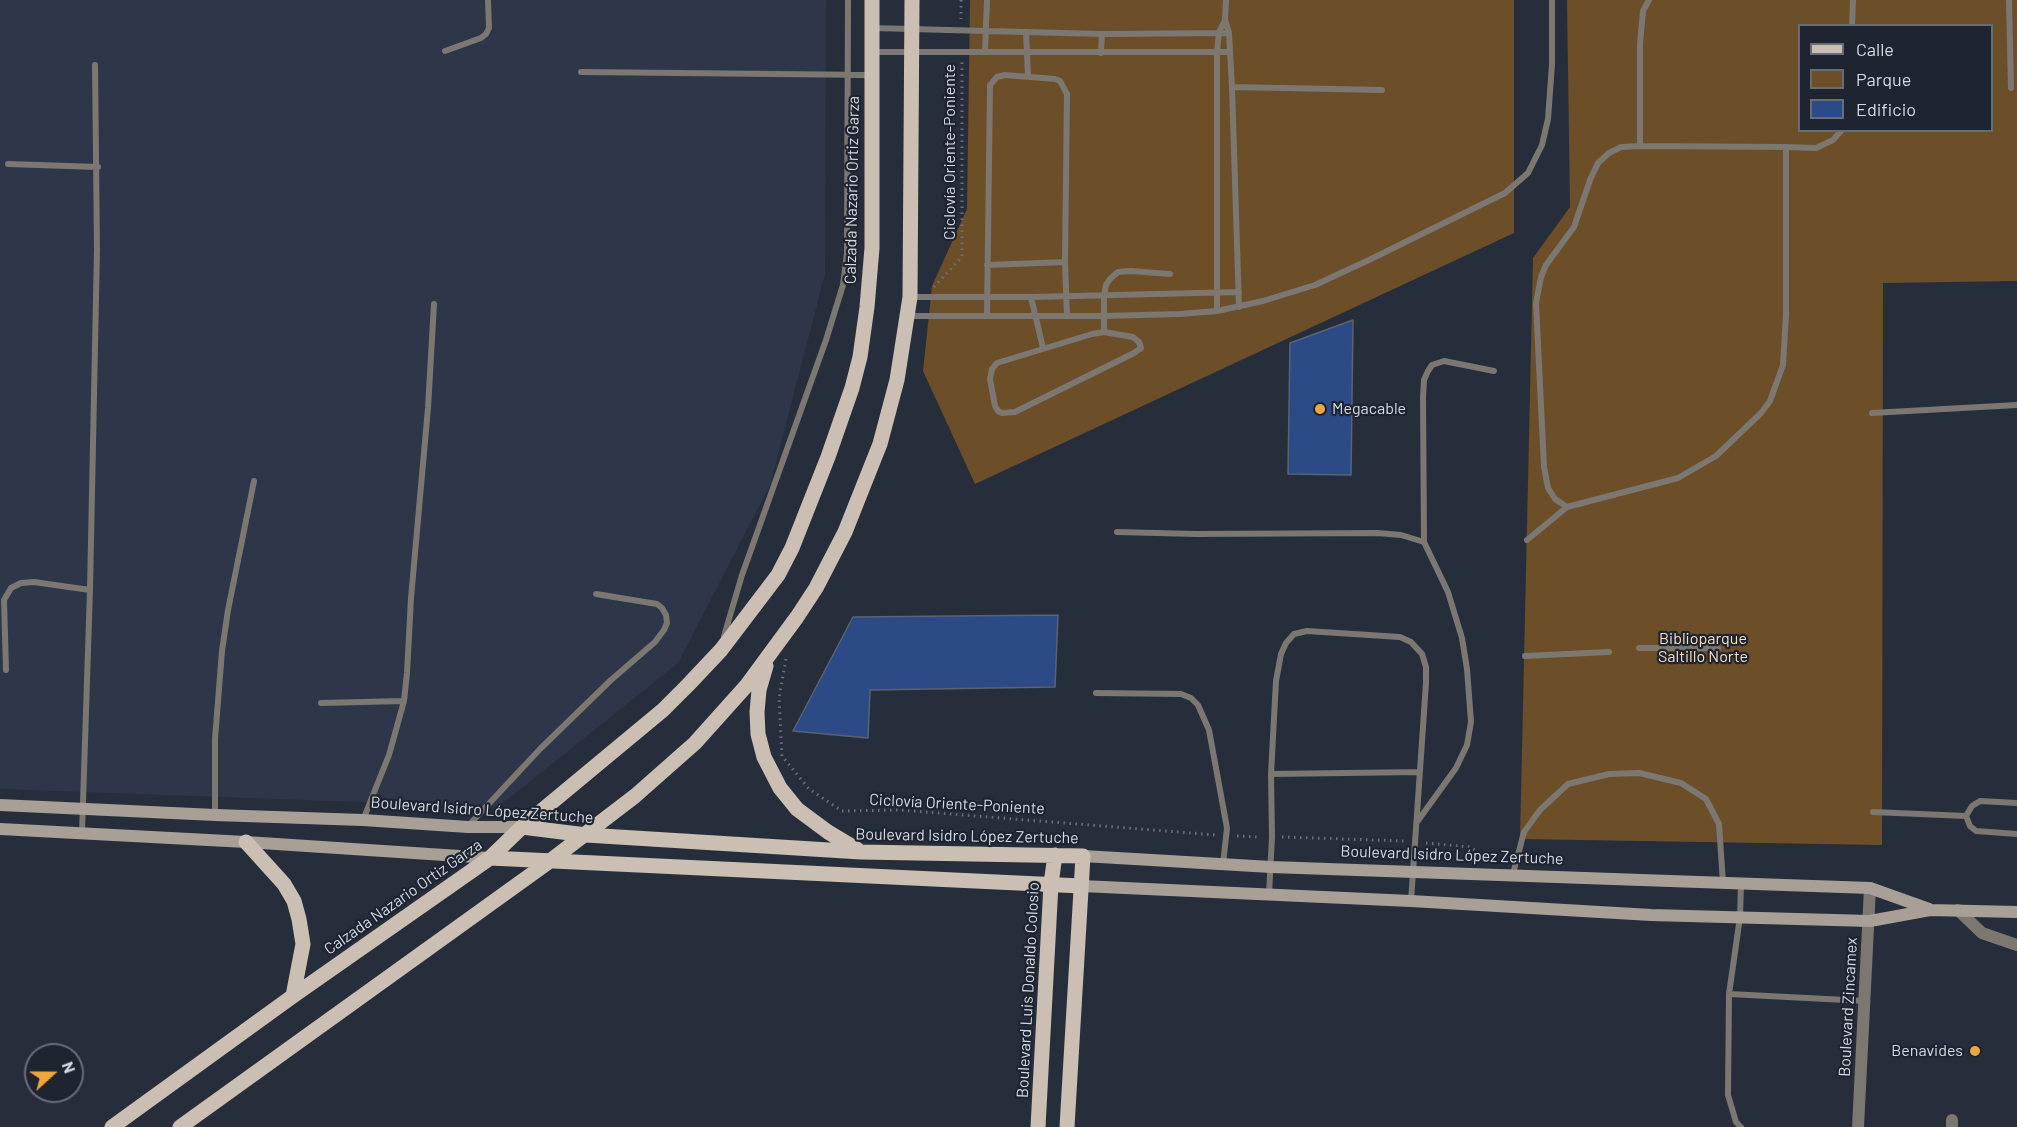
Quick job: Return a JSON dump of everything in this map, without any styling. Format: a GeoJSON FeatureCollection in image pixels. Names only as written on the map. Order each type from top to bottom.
{"type":"FeatureCollection","features":[{"type":"Feature","properties":{"kind":"main road","name":"Calzada Nazario Ortiz Garza"},"geometry":{"type":"LineString","coordinates":[[112,1127],[490,858],[522,827],[663,710],[721,650],[778,575],[792,548],[828,458],[860,357],[872,248],[872,0]]}},
{"type":"Feature","properties":{"kind":"main road"},"geometry":{"type":"LineString","coordinates":[[180,1127],[586,835],[635,796],[694,743],[747,685],[816,588],[845,532],[868,479],[889,413],[908,316],[918,297],[912,0]]}},
{"type":"Feature","properties":{"kind":"main road"},"geometry":{"type":"LineString","coordinates":[[768,656],[759,690],[757,712],[758,734],[764,757],[780,788],[797,808],[828,832],[861,852]]}},
{"type":"Feature","properties":{"kind":"main road","name":"Boulevard Isidro López Zertuche"},"geometry":{"type":"LineString","coordinates":[[0,805],[363,820],[468,827],[522,827],[586,835],[861,852],[1055,855],[1271,867],[1870,888],[1930,910]]}},
{"type":"Feature","properties":{"kind":"main road","name":"Boulevard Isidro López Zertuche"},"geometry":{"type":"LineString","coordinates":[[0,829],[490,858],[1411,901],[1651,915],[1870,921],[1930,910],[2017,912]]}},
{"type":"Feature","properties":{"kind":"main road"},"geometry":{"type":"LineString","coordinates":[[246,842],[284,884],[294,902],[303,944],[293,996]]}},
{"type":"Feature","properties":{"kind":"main road","name":"Boulevard Luis Donaldo Colosio"},"geometry":{"type":"LineString","coordinates":[[1038,1127],[1051,884],[1055,855]]}},
{"type":"Feature","properties":{"kind":"main road"},"geometry":{"type":"LineString","coordinates":[[1067,1127],[1083,856]]}},
{"type":"Feature","properties":{"kind":"street","name":"Boulevard Zincamex"},"geometry":{"type":"LineString","coordinates":[[1858,1127],[1870,888]]}},
{"type":"Feature","properties":{"kind":"street"},"geometry":{"type":"LineString","coordinates":[[1958,910],[1982,933],[2017,945]]}},
{"type":"Feature","properties":{"kind":"lane"},"geometry":{"type":"LineString","coordinates":[[445,51],[486,34],[489,28],[488,0]]}},
{"type":"Feature","properties":{"kind":"lane"},"geometry":{"type":"LineString","coordinates":[[721,650],[742,575],[826,340],[843,285],[847,253],[848,0]]}},
{"type":"Feature","properties":{"kind":"lane"},"geometry":{"type":"LineString","coordinates":[[985,52],[987,0]]}},
{"type":"Feature","properties":{"kind":"lane"},"geometry":{"type":"LineString","coordinates":[[1226,0],[1225,20],[1229,33],[1232,87],[1239,307]]}},
{"type":"Feature","properties":{"kind":"lane"},"geometry":{"type":"LineString","coordinates":[[908,316],[1180,314],[1239,307],[1315,285],[1353,268],[1505,193],[1528,173],[1542,145],[1548,119],[1552,64],[1552,0]]}},
{"type":"Feature","properties":{"kind":"lane"},"geometry":{"type":"LineString","coordinates":[[1640,146],[1640,44],[1643,11],[1648,0]]}},
{"type":"Feature","properties":{"kind":"lane"},"geometry":{"type":"LineString","coordinates":[[1852,0],[1852,24]]}},
{"type":"Feature","properties":{"kind":"lane"},"geometry":{"type":"LineString","coordinates":[[2009,0],[2011,88]]}},
{"type":"Feature","properties":{"kind":"lane"},"geometry":{"type":"LineString","coordinates":[[1217,310],[1218,52],[1219,32],[1225,20]]}},
{"type":"Feature","properties":{"kind":"lane"},"geometry":{"type":"LineString","coordinates":[[872,28],[1102,34],[1229,33]]}},
{"type":"Feature","properties":{"kind":"lane"},"geometry":{"type":"LineString","coordinates":[[1026,32],[1028,75]]}},
{"type":"Feature","properties":{"kind":"lane"},"geometry":{"type":"LineString","coordinates":[[1101,53],[1102,34]]}},
{"type":"Feature","properties":{"kind":"lane"},"geometry":{"type":"LineString","coordinates":[[871,52],[1230,52]]}},
{"type":"Feature","properties":{"kind":"lane"},"geometry":{"type":"LineString","coordinates":[[82,833],[90,590],[98,167],[95,65]]}},
{"type":"Feature","properties":{"kind":"lane"},"geometry":{"type":"LineString","coordinates":[[581,72],[871,75]]}},
{"type":"Feature","properties":{"kind":"lane"},"geometry":{"type":"LineString","coordinates":[[987,316],[990,85],[1001,76],[1028,75],[1060,81],[1067,94],[1065,262],[1067,316]]}},
{"type":"Feature","properties":{"kind":"lane"},"geometry":{"type":"LineString","coordinates":[[1232,87],[1382,90]]}},
{"type":"Feature","properties":{"kind":"lane"},"geometry":{"type":"LineString","coordinates":[[1567,507],[1555,499],[1548,488],[1544,467],[1535,317],[1538,287],[1546,266],[1574,227],[1598,163],[1608,153],[1621,147],[1816,148],[1833,140],[1840,132]]}},
{"type":"Feature","properties":{"kind":"lane"},"geometry":{"type":"LineString","coordinates":[[1527,540],[1567,507],[1678,478],[1716,456],[1761,413],[1770,400],[1783,365],[1786,315],[1786,147]]}},
{"type":"Feature","properties":{"kind":"lane"},"geometry":{"type":"LineString","coordinates":[[8,164],[98,167]]}},
{"type":"Feature","properties":{"kind":"lane"},"geometry":{"type":"LineString","coordinates":[[987,265],[1065,262]]}},
{"type":"Feature","properties":{"kind":"lane"},"geometry":{"type":"LineString","coordinates":[[1104,332],[1104,296],[1110,279],[1118,272],[1125,271],[1170,274]]}},
{"type":"Feature","properties":{"kind":"lane"},"geometry":{"type":"LineString","coordinates":[[918,297],[1104,296],[1239,292]]}},
{"type":"Feature","properties":{"kind":"lane"},"geometry":{"type":"LineString","coordinates":[[1031,297],[1043,348]]}},
{"type":"Feature","properties":{"kind":"lane"},"geometry":{"type":"LineString","coordinates":[[363,820],[388,755],[404,701],[428,408],[434,304]]}},
{"type":"Feature","properties":{"kind":"lane"},"geometry":{"type":"LineString","coordinates":[[1104,332],[1133,337],[1139,342],[1141,348],[1015,412],[998,411],[990,379],[994,366],[1003,360],[1104,332]]}},
{"type":"Feature","properties":{"kind":"lane"},"geometry":{"type":"LineString","coordinates":[[1416,822],[1456,768],[1467,745],[1471,722],[1462,638],[1448,592],[1424,542],[1424,380],[1432,365],[1443,361],[1494,371]]}},
{"type":"Feature","properties":{"kind":"lane"},"geometry":{"type":"LineString","coordinates":[[1872,413],[2017,405]]}},
{"type":"Feature","properties":{"kind":"lane"},"geometry":{"type":"LineString","coordinates":[[215,815],[215,739],[221,662],[228,610],[254,481]]}},
{"type":"Feature","properties":{"kind":"lane"},"geometry":{"type":"LineString","coordinates":[[1117,532],[1377,533],[1401,535],[1424,542]]}},
{"type":"Feature","properties":{"kind":"lane"},"geometry":{"type":"LineString","coordinates":[[6,670],[4,600],[11,588],[21,583],[34,582],[90,590]]}},
{"type":"Feature","properties":{"kind":"lane"},"geometry":{"type":"LineString","coordinates":[[468,827],[540,749],[611,680],[655,642],[664,630],[667,623],[666,615],[663,608],[657,604],[597,594]]}},
{"type":"Feature","properties":{"kind":"lane"},"geometry":{"type":"LineString","coordinates":[[1269,895],[1272,837],[1271,774],[1276,681],[1281,654],[1286,643],[1294,634],[1306,631],[1400,637],[1411,642],[1422,654],[1426,666],[1411,901]]}},
{"type":"Feature","properties":{"kind":"lane"},"geometry":{"type":"LineString","coordinates":[[1639,648],[1718,648]]}},
{"type":"Feature","properties":{"kind":"lane"},"geometry":{"type":"LineString","coordinates":[[1525,656],[1609,652]]}},
{"type":"Feature","properties":{"kind":"lane"},"geometry":{"type":"LineString","coordinates":[[1096,693],[1181,694],[1191,698],[1198,705],[1209,730],[1227,828],[1222,864]]}},
{"type":"Feature","properties":{"kind":"lane"},"geometry":{"type":"LineString","coordinates":[[321,703],[404,701]]}},
{"type":"Feature","properties":{"kind":"lane"},"geometry":{"type":"LineString","coordinates":[[1271,774],[1420,772]]}},
{"type":"Feature","properties":{"kind":"lane"},"geometry":{"type":"LineString","coordinates":[[1513,874],[1524,832],[1540,810],[1568,784],[1609,774],[1640,773],[1681,783],[1706,799],[1719,824],[1723,883]]}},
{"type":"Feature","properties":{"kind":"lane"},"geometry":{"type":"LineString","coordinates":[[1966,816],[1972,806],[1980,801],[2017,803]]}},
{"type":"Feature","properties":{"kind":"lane"},"geometry":{"type":"LineString","coordinates":[[1873,812],[1966,816]]}},
{"type":"Feature","properties":{"kind":"lane"},"geometry":{"type":"LineString","coordinates":[[1966,816],[1970,826],[1976,831],[2017,834]]}},
{"type":"Feature","properties":{"kind":"lane"},"geometry":{"type":"LineString","coordinates":[[1741,884],[1740,917],[1729,994],[1728,1095],[1736,1122],[1741,1127]]}},
{"type":"Feature","properties":{"kind":"lane"},"geometry":{"type":"LineString","coordinates":[[1729,994],[1866,1001]]}},
{"type":"Feature","properties":{"kind":"path"},"geometry":{"type":"LineString","coordinates":[[961,0],[962,30]]}},
{"type":"Feature","properties":{"kind":"path","name":"Ciclovía Oriente-Poniente"},"geometry":{"type":"LineString","coordinates":[[918,297],[962,258],[962,52]]}},
{"type":"Feature","properties":{"kind":"path","name":"Ciclovía Oriente-Poniente"},"geometry":{"type":"LineString","coordinates":[[787,653],[779,698],[782,756],[810,789],[842,811],[900,810],[1226,836],[1415,842],[1470,848],[1513,874]]}},
{"type":"Feature","properties":{"kind":"shaded area"},"geometry":{"type":"Polygon","coordinates":[[[0,0],[826,0],[825,274],[770,485],[678,663],[498,807],[0,789],[0,0]]]}},
{"type":"Feature","properties":{"kind":"green space"},"geometry":{"type":"Polygon","coordinates":[[[970,0],[1514,0],[1514,233],[975,484],[923,371],[932,286],[967,209],[970,0]]]}},
{"type":"Feature","properties":{"kind":"green space","name":"Biblioparque Saltillo Norte"},"geometry":{"type":"Polygon","coordinates":[[[1567,0],[2017,0],[2017,281],[1883,283],[1882,845],[1520,839],[1533,258],[1570,207],[1567,0]]]}},
{"type":"Feature","properties":{"kind":"building","name":"Megacable"},"geometry":{"type":"Polygon","coordinates":[[[1353,320],[1351,475],[1288,474],[1290,343],[1353,320]]]}},
{"type":"Feature","properties":{"kind":"building"},"geometry":{"type":"Polygon","coordinates":[[[1058,615],[1055,687],[870,690],[868,738],[793,731],[853,617],[1058,615]]]}},
{"type":"Feature","properties":{"kind":"place","name":"Megacable"},"geometry":{"type":"Point","coordinates":[1320,409]}},
{"type":"Feature","properties":{"kind":"place","name":"Benavides"},"geometry":{"type":"Point","coordinates":[1975,1051]}}]}
